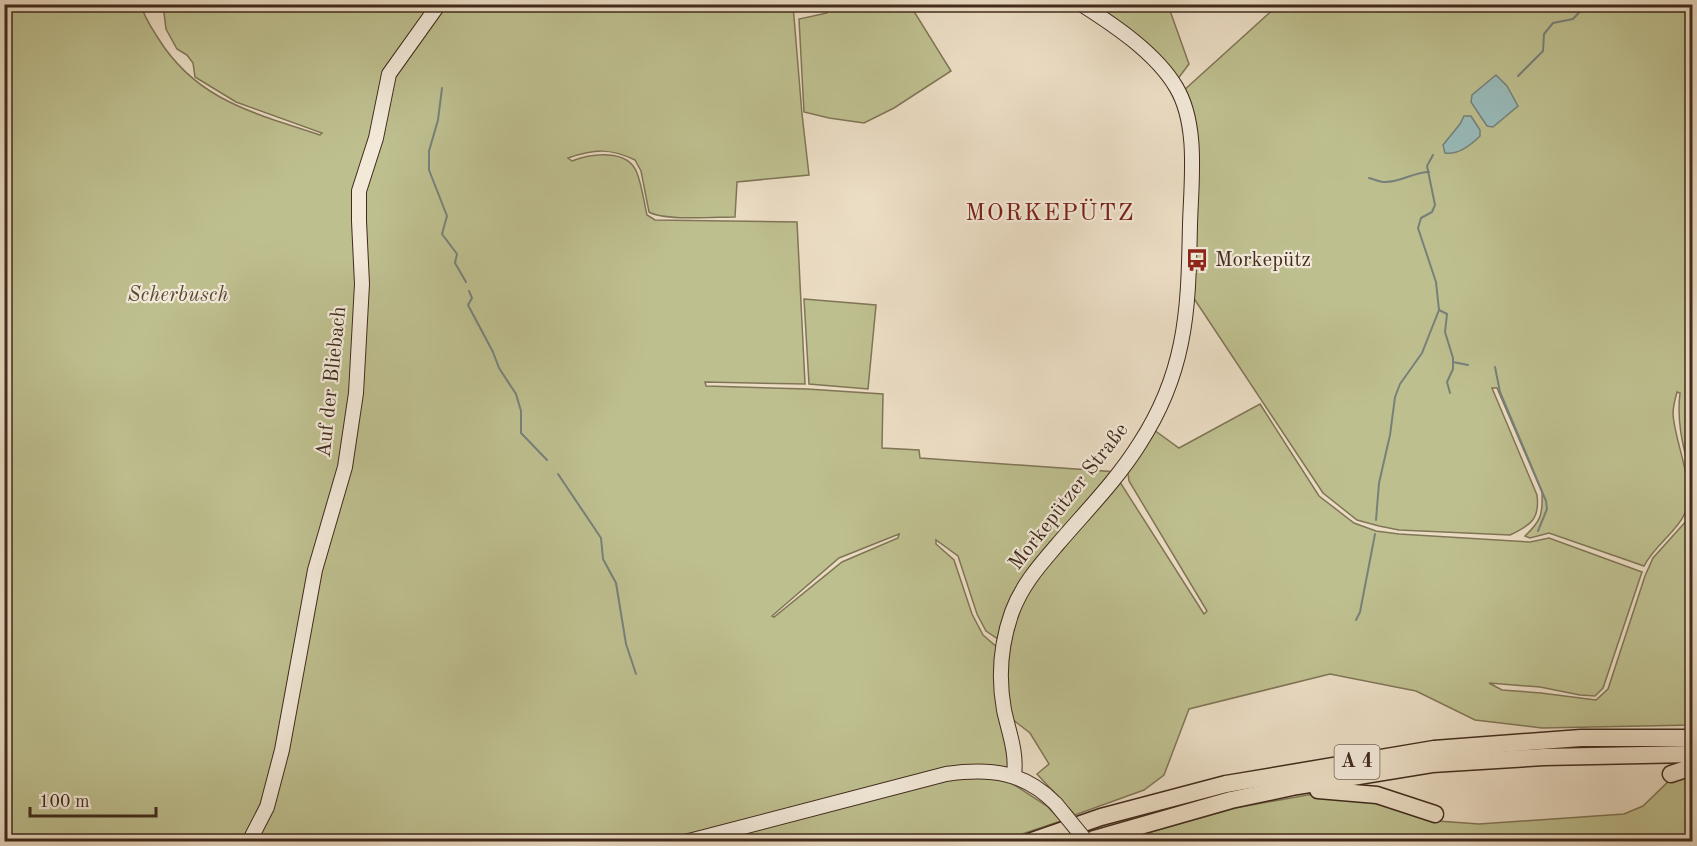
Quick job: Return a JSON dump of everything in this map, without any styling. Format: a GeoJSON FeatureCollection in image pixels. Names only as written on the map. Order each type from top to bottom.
{"type":"FeatureCollection","features":[{"type":"Feature","properties":{"kind":"highway","name":"A 4"},"geometry":{"type":"LineString","coordinates":[[1029,842],[1101,817],[1226,784],[1423,751],[1581,738],[1692,738]]}},
{"type":"Feature","properties":{"kind":"highway","name":"A 4"},"geometry":{"type":"LineString","coordinates":[[1086,842],[1231,800],[1297,786],[1432,764],[1544,757],[1692,754]]}},
{"type":"Feature","properties":{"kind":"highway"},"geometry":{"type":"LineString","coordinates":[[1671,774],[1692,767]]}},
{"type":"Feature","properties":{"kind":"highway"},"geometry":{"type":"LineString","coordinates":[[1297,786],[1304,790],[1377,795],[1436,814]]}},
{"type":"Feature","properties":{"kind":"street","name":"Auf der Bliebach"},"geometry":{"type":"LineString","coordinates":[[249,842],[267,807],[282,750],[315,570],[345,467],[356,393],[362,284],[359,191],[376,138],[390,74],[439,4]]}},
{"type":"Feature","properties":{"kind":"street","name":"Morkepützer Straße"},"geometry":{"type":"LineString","coordinates":[[1014,776],[1016,760],[1004,710],[1001,678],[1002,647],[1013,611],[1028,579],[1119,474],[1152,424],[1178,358],[1185,323],[1192,161],[1189,130],[1182,100],[1176,86],[1152,58],[1115,27],[1081,4]]}},
{"type":"Feature","properties":{"kind":"street"},"geometry":{"type":"LineString","coordinates":[[685,842],[946,774],[988,771],[1014,776],[1036,787],[1056,804],[1086,842]]}},
{"type":"Feature","properties":{"kind":"green space","name":"Scherbusch"},"geometry":{"type":"Polygon","coordinates":[[[5,5],[141,5],[150,26],[173,59],[209,91],[250,111],[320,135],[322,133],[236,102],[195,77],[193,63],[187,55],[177,49],[166,29],[163,5],[793,5],[809,175],[737,182],[735,217],[678,218],[649,212],[641,171],[635,160],[618,153],[602,151],[568,158],[572,161],[588,156],[608,155],[626,160],[637,173],[647,215],[655,220],[797,222],[805,384],[705,382],[706,386],[883,394],[882,448],[919,450],[920,458],[1117,472],[1025,578],[1001,641],[986,631],[977,614],[958,556],[936,540],[936,544],[954,560],[972,614],[983,635],[998,648],[1004,728],[1013,784],[1047,806],[1061,821],[1001,841],[5,842],[5,5]],[[899,534],[839,558],[772,616],[774,617],[842,562],[898,538],[899,534]]]}},
{"type":"Feature","properties":{"kind":"green space"},"geometry":{"type":"Polygon","coordinates":[[[825,5],[910,5],[951,71],[894,108],[864,123],[804,112],[799,19],[827,13],[825,5]]]}},
{"type":"Feature","properties":{"kind":"green space"},"geometry":{"type":"Polygon","coordinates":[[[1090,5],[1168,5],[1189,64],[1177,80],[1090,5]]]}},
{"type":"Feature","properties":{"kind":"green space"},"geometry":{"type":"Polygon","coordinates":[[[1278,5],[1692,5],[1692,483],[1680,428],[1680,393],[1677,392],[1673,414],[1687,478],[1687,504],[1681,521],[1653,552],[1644,566],[1549,533],[1530,538],[1525,536],[1540,517],[1542,492],[1497,388],[1492,388],[1537,495],[1537,510],[1529,524],[1510,535],[1399,530],[1357,520],[1323,493],[1191,294],[1197,157],[1182,92],[1278,5]]]}},
{"type":"Feature","properties":{"kind":"green space"},"geometry":{"type":"Polygon","coordinates":[[[804,299],[876,305],[868,389],[809,384],[804,299]]]}},
{"type":"Feature","properties":{"kind":"green space"},"geometry":{"type":"Polygon","coordinates":[[[1260,404],[1319,496],[1354,523],[1376,531],[1399,534],[1530,542],[1549,538],[1642,572],[1603,688],[1595,696],[1540,687],[1489,683],[1502,690],[1596,700],[1608,689],[1653,558],[1689,518],[1692,503],[1692,725],[1542,728],[1475,720],[1416,691],[1330,674],[1189,709],[1164,775],[1144,790],[1075,815],[1037,774],[1049,764],[1030,733],[1012,719],[1007,688],[1007,649],[1015,613],[1030,580],[1118,479],[1204,614],[1207,611],[1129,481],[1127,466],[1154,430],[1179,448],[1260,404]]]}},
{"type":"Feature","properties":{"kind":"green space"},"geometry":{"type":"Polygon","coordinates":[[[1692,770],[1692,841],[1116,842],[1235,808],[1313,794],[1388,802],[1438,821],[1479,824],[1624,814],[1643,806],[1674,776],[1692,770]]]}},
{"type":"Feature","properties":{"kind":"water"},"geometry":{"type":"Polygon","coordinates":[[[1496,75],[1507,86],[1518,106],[1493,127],[1487,126],[1471,102],[1472,95],[1496,75]]]}},
{"type":"Feature","properties":{"kind":"water"},"geometry":{"type":"Polygon","coordinates":[[[1464,116],[1471,116],[1480,130],[1480,136],[1459,151],[1445,153],[1443,145],[1464,116]]]}},
{"type":"Feature","properties":{"kind":"waterway"},"geometry":{"type":"LineString","coordinates":[[1518,76],[1543,51],[1544,34],[1553,23],[1573,19],[1587,4]]}},
{"type":"Feature","properties":{"kind":"waterway"},"geometry":{"type":"LineString","coordinates":[[442,88],[438,120],[429,151],[429,170],[447,216],[442,234],[457,254],[455,263],[466,282]]}},
{"type":"Feature","properties":{"kind":"waterway"},"geometry":{"type":"LineString","coordinates":[[1433,155],[1427,166],[1435,205],[1432,212],[1421,218],[1418,228],[1436,282],[1439,310],[1447,314],[1445,332],[1453,358],[1453,369],[1447,382],[1450,393]]}},
{"type":"Feature","properties":{"kind":"waterway"},"geometry":{"type":"LineString","coordinates":[[1369,178],[1390,182],[1429,172]]}},
{"type":"Feature","properties":{"kind":"waterway"},"geometry":{"type":"LineString","coordinates":[[469,291],[472,298],[468,305],[499,368],[516,394],[521,411],[521,433],[547,460]]}},
{"type":"Feature","properties":{"kind":"waterway"},"geometry":{"type":"LineString","coordinates":[[1376,520],[1379,483],[1390,435],[1395,397],[1400,384],[1422,353],[1439,310]]}},
{"type":"Feature","properties":{"kind":"waterway"},"geometry":{"type":"LineString","coordinates":[[1453,362],[1468,365]]}},
{"type":"Feature","properties":{"kind":"waterway"},"geometry":{"type":"LineString","coordinates":[[1495,367],[1500,392],[1546,501],[1547,509],[1538,531]]}},
{"type":"Feature","properties":{"kind":"waterway"},"geometry":{"type":"LineString","coordinates":[[558,474],[601,538],[603,559],[616,583],[626,644],[636,674]]}},
{"type":"Feature","properties":{"kind":"waterway"},"geometry":{"type":"LineString","coordinates":[[1356,620],[1360,612],[1375,534]]}},
{"type":"Feature","properties":{"kind":"place","name":"Morkepütz"},"geometry":{"type":"Point","coordinates":[1197,260]}},
{"type":"Feature","properties":{"kind":"district","name":"MORKEPÜTZ"},"geometry":{"type":"Point","coordinates":[1050,214]}}]}
